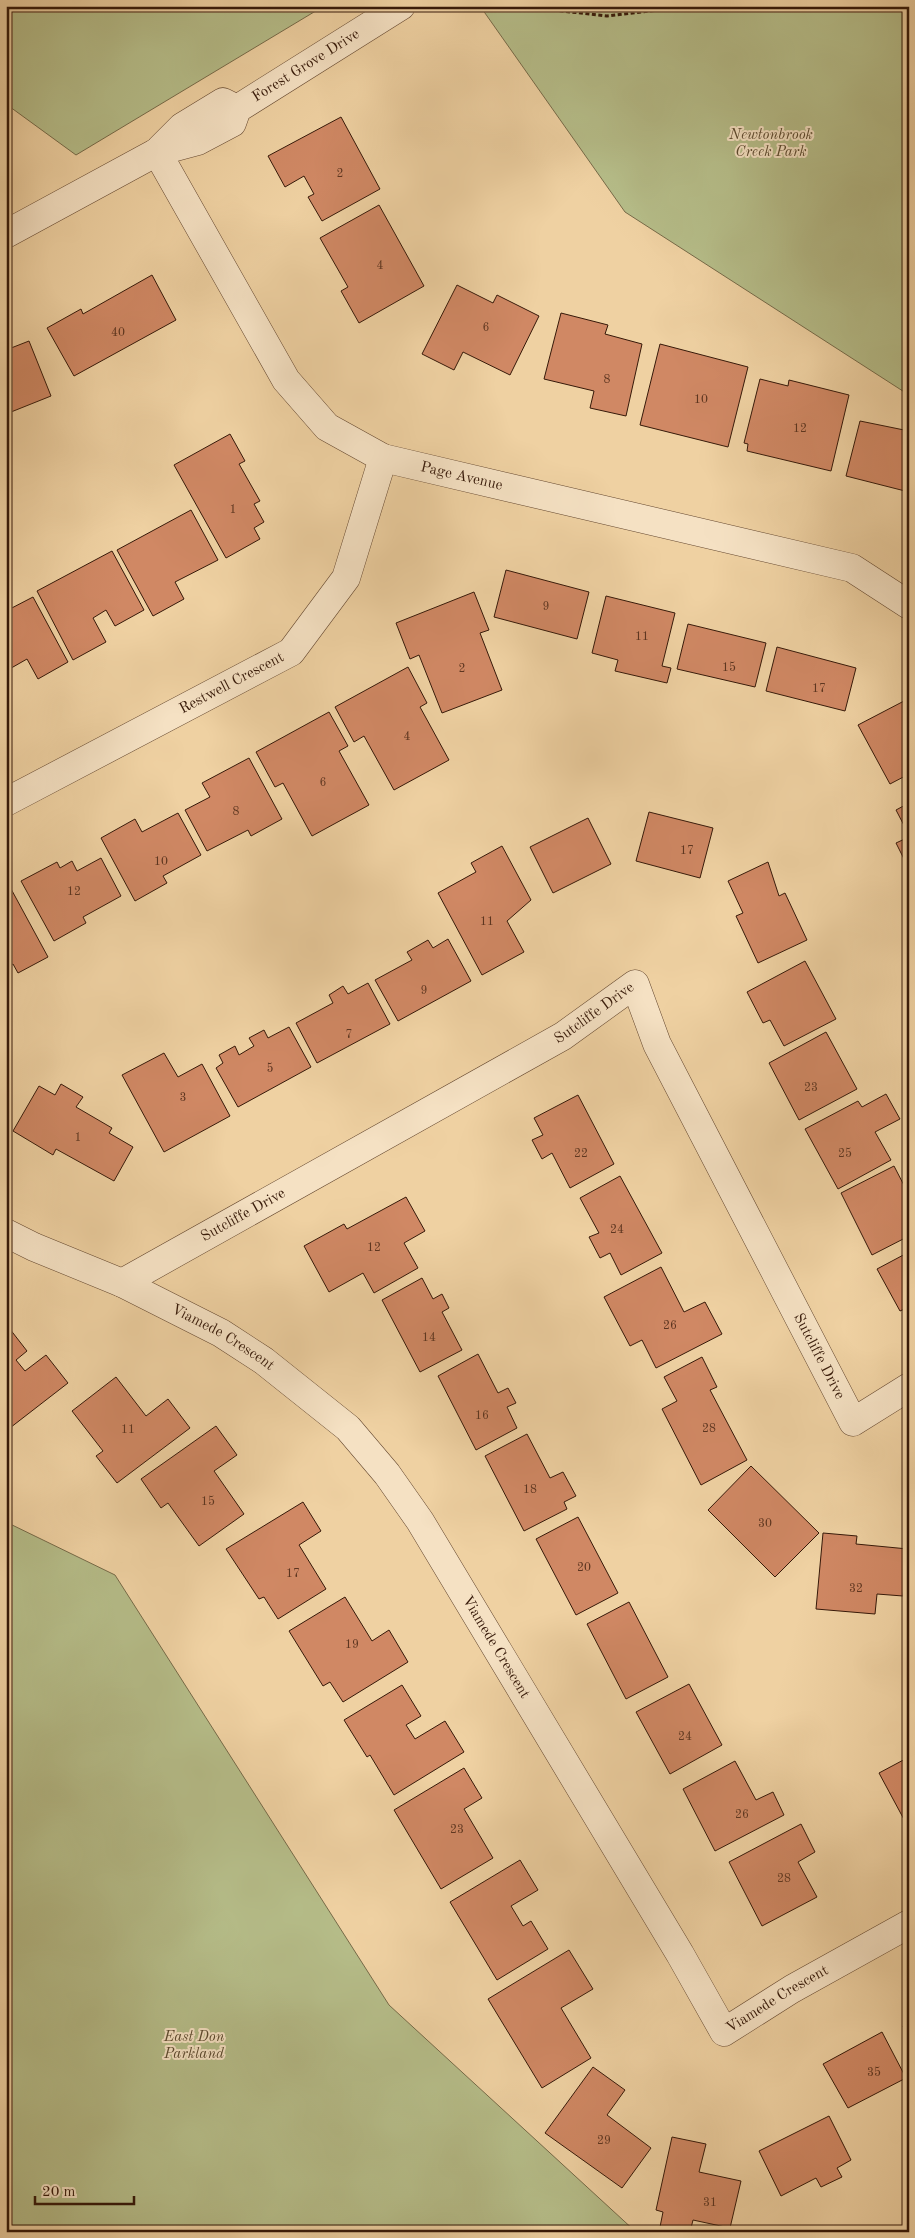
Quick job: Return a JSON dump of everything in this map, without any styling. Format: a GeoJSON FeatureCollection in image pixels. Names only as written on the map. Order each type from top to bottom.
{"type":"FeatureCollection","features":[{"type":"Feature","properties":{"kind":"street","name":"Forest Grove Drive"},"geometry":{"type":"LineString","coordinates":[[6,234],[157,152],[198,141],[232,123],[237,109],[401,6]]}},
{"type":"Feature","properties":{"kind":"street","name":"Page Avenue"},"geometry":{"type":"LineString","coordinates":[[157,152],[286,380],[327,426],[383,458],[852,568],[909,605]]}},
{"type":"Feature","properties":{"kind":"street","name":"Restwell Crescent"},"geometry":{"type":"LineString","coordinates":[[6,802],[291,652],[346,578],[383,458]]}},
{"type":"Feature","properties":{"kind":"street","name":"Sutcliffe Drive"},"geometry":{"type":"LineString","coordinates":[[122,1283],[563,1036],[635,984],[657,1044],[854,1422],[909,1387]]}},
{"type":"Feature","properties":{"kind":"street","name":"Viamede Crescent"},"geometry":{"type":"LineString","coordinates":[[6,1233],[34,1247],[122,1283],[220,1332],[264,1361],[348,1428],[381,1468],[420,1521],[680,1954],[724,2032],[792,1988],[909,1924]]}},
{"type":"Feature","properties":{"kind":"path"},"geometry":{"type":"LineString","coordinates":[[548,6],[553,10],[607,16],[694,6]]}},
{"type":"Feature","properties":{"kind":"green space"},"geometry":{"type":"Polygon","coordinates":[[[6,6],[324,6],[76,155],[6,104],[6,6]]]}},
{"type":"Feature","properties":{"kind":"green space","name":"Newtonbrook Creek Park"},"geometry":{"type":"Polygon","coordinates":[[[480,6],[909,6],[909,395],[625,212],[480,6]]]}},
{"type":"Feature","properties":{"kind":"green space","name":"East Don Parkland"},"geometry":{"type":"Polygon","coordinates":[[[6,1522],[115,1575],[389,2005],[636,2232],[6,2232],[6,1522]]]}},
{"type":"Feature","properties":{"kind":"building"},"geometry":{"type":"Polygon","coordinates":[[[341,117],[380,189],[322,221],[308,197],[314,194],[304,176],[285,187],[268,156],[341,117]]]}},
{"type":"Feature","properties":{"kind":"building"},"geometry":{"type":"Polygon","coordinates":[[[379,205],[424,286],[359,323],[341,291],[348,287],[320,238],[379,205]]]}},
{"type":"Feature","properties":{"kind":"building"},"geometry":{"type":"Polygon","coordinates":[[[152,275],[176,320],[74,376],[47,328],[81,309],[83,314],[152,275]]]}},
{"type":"Feature","properties":{"kind":"building"},"geometry":{"type":"Polygon","coordinates":[[[457,285],[493,303],[497,295],[539,316],[510,375],[463,352],[454,370],[422,354],[457,285]]]}},
{"type":"Feature","properties":{"kind":"building"},"geometry":{"type":"Polygon","coordinates":[[[561,313],[608,325],[605,334],[642,344],[626,416],[590,408],[594,391],[544,379],[561,313]]]}},
{"type":"Feature","properties":{"kind":"building"},"geometry":{"type":"Polygon","coordinates":[[[29,341],[51,396],[6,414],[6,350],[29,341]]]}},
{"type":"Feature","properties":{"kind":"building"},"geometry":{"type":"Polygon","coordinates":[[[660,344],[748,367],[728,447],[640,425],[660,344]]]}},
{"type":"Feature","properties":{"kind":"building"},"geometry":{"type":"Polygon","coordinates":[[[760,379],[788,386],[789,380],[849,395],[831,471],[747,451],[748,444],[744,443],[760,379]]]}},
{"type":"Feature","properties":{"kind":"building"},"geometry":{"type":"Polygon","coordinates":[[[860,421],[909,431],[909,492],[846,476],[860,421]]]}},
{"type":"Feature","properties":{"kind":"building"},"geometry":{"type":"Polygon","coordinates":[[[230,434],[245,461],[239,464],[260,501],[254,504],[264,522],[254,528],[260,539],[226,558],[174,465],[230,434]]]}},
{"type":"Feature","properties":{"kind":"building"},"geometry":{"type":"Polygon","coordinates":[[[191,510],[218,560],[175,582],[184,599],[153,616],[117,550],[191,510]]]}},
{"type":"Feature","properties":{"kind":"building"},"geometry":{"type":"Polygon","coordinates":[[[112,551],[144,610],[115,626],[106,610],[93,618],[106,642],[73,660],[37,591],[112,551]]]}},
{"type":"Feature","properties":{"kind":"building"},"geometry":{"type":"Polygon","coordinates":[[[506,570],[589,592],[577,639],[494,617],[506,570]]]}},
{"type":"Feature","properties":{"kind":"building"},"geometry":{"type":"Polygon","coordinates":[[[474,592],[489,630],[480,633],[502,690],[442,713],[419,655],[410,659],[396,623],[474,592]]]}},
{"type":"Feature","properties":{"kind":"building"},"geometry":{"type":"Polygon","coordinates":[[[606,596],[675,613],[662,666],[671,668],[667,683],[615,671],[618,660],[592,653],[606,596]]]}},
{"type":"Feature","properties":{"kind":"building"},"geometry":{"type":"Polygon","coordinates":[[[33,597],[68,662],[38,679],[27,659],[6,671],[6,611],[33,597]]]}},
{"type":"Feature","properties":{"kind":"building"},"geometry":{"type":"Polygon","coordinates":[[[688,624],[766,643],[755,687],[677,669],[688,624]]]}},
{"type":"Feature","properties":{"kind":"building"},"geometry":{"type":"Polygon","coordinates":[[[777,647],[856,668],[845,711],[766,691],[777,647]]]}},
{"type":"Feature","properties":{"kind":"building"},"geometry":{"type":"Polygon","coordinates":[[[408,667],[427,703],[420,707],[449,760],[394,790],[364,736],[354,742],[335,707],[408,667]]]}},
{"type":"Feature","properties":{"kind":"building"},"geometry":{"type":"Polygon","coordinates":[[[904,701],[909,711],[909,774],[890,784],[858,725],[904,701]]]}},
{"type":"Feature","properties":{"kind":"building"},"geometry":{"type":"Polygon","coordinates":[[[329,712],[348,746],[339,751],[369,805],[312,836],[283,783],[275,787],[256,752],[329,712]]]}},
{"type":"Feature","properties":{"kind":"building"},"geometry":{"type":"Polygon","coordinates":[[[249,758],[282,819],[251,836],[248,830],[207,851],[185,810],[210,797],[202,783],[249,758]]]}},
{"type":"Feature","properties":{"kind":"building"},"geometry":{"type":"Polygon","coordinates":[[[909,803],[909,835],[896,810],[909,803]]]}},
{"type":"Feature","properties":{"kind":"building"},"geometry":{"type":"Polygon","coordinates":[[[649,812],[713,828],[700,878],[636,861],[649,812]]]}},
{"type":"Feature","properties":{"kind":"building"},"geometry":{"type":"Polygon","coordinates":[[[178,813],[201,855],[163,876],[167,883],[135,901],[101,838],[135,819],[142,832],[178,813]]]}},
{"type":"Feature","properties":{"kind":"building"},"geometry":{"type":"Polygon","coordinates":[[[588,818],[611,864],[553,893],[530,847],[588,818]]]}},
{"type":"Feature","properties":{"kind":"building"},"geometry":{"type":"Polygon","coordinates":[[[909,837],[909,859],[905,861],[896,843],[909,837]]]}},
{"type":"Feature","properties":{"kind":"building"},"geometry":{"type":"Polygon","coordinates":[[[502,846],[531,900],[507,921],[524,952],[482,975],[438,893],[476,872],[471,863],[502,846]]]}},
{"type":"Feature","properties":{"kind":"building"},"geometry":{"type":"Polygon","coordinates":[[[101,858],[121,896],[83,917],[86,923],[54,941],[21,881],[57,862],[60,868],[72,861],[77,871],[101,858]]]}},
{"type":"Feature","properties":{"kind":"building"},"geometry":{"type":"Polygon","coordinates":[[[768,862],[779,896],[785,893],[807,940],[758,963],[736,916],[743,913],[728,881],[768,862]]]}},
{"type":"Feature","properties":{"kind":"building"},"geometry":{"type":"Polygon","coordinates":[[[10,887],[48,957],[18,973],[13,964],[6,968],[6,889],[10,887]]]}},
{"type":"Feature","properties":{"kind":"building"},"geometry":{"type":"Polygon","coordinates":[[[448,939],[471,981],[398,1021],[375,980],[412,960],[407,952],[428,940],[433,948],[448,939]]]}},
{"type":"Feature","properties":{"kind":"building"},"geometry":{"type":"Polygon","coordinates":[[[805,961],[836,1019],[784,1046],[770,1020],[763,1023],[747,992],[805,961]]]}},
{"type":"Feature","properties":{"kind":"building"},"geometry":{"type":"Polygon","coordinates":[[[368,983],[390,1024],[317,1063],[296,1023],[333,1003],[329,995],[343,986],[348,994],[368,983]]]}},
{"type":"Feature","properties":{"kind":"building"},"geometry":{"type":"Polygon","coordinates":[[[289,1027],[311,1067],[238,1107],[216,1068],[223,1063],[219,1055],[235,1046],[239,1055],[254,1046],[249,1038],[264,1030],[268,1038],[289,1027]]]}},
{"type":"Feature","properties":{"kind":"building"},"geometry":{"type":"Polygon","coordinates":[[[826,1032],[857,1089],[799,1120],[769,1063],[826,1032]]]}},
{"type":"Feature","properties":{"kind":"building"},"geometry":{"type":"Polygon","coordinates":[[[164,1053],[178,1077],[202,1064],[230,1116],[164,1152],[122,1075],[164,1053]]]}},
{"type":"Feature","properties":{"kind":"building"},"geometry":{"type":"Polygon","coordinates":[[[61,1084],[83,1097],[76,1107],[112,1128],[109,1133],[133,1147],[114,1181],[56,1149],[53,1155],[13,1131],[39,1086],[55,1095],[61,1084]]]}},
{"type":"Feature","properties":{"kind":"building"},"geometry":{"type":"Polygon","coordinates":[[[886,1094],[900,1119],[875,1132],[891,1160],[838,1189],[805,1129],[858,1101],[862,1107],[886,1094]]]}},
{"type":"Feature","properties":{"kind":"building"},"geometry":{"type":"Polygon","coordinates":[[[578,1095],[614,1164],[570,1188],[552,1153],[542,1159],[532,1140],[543,1135],[534,1118],[578,1095]]]}},
{"type":"Feature","properties":{"kind":"building"},"geometry":{"type":"Polygon","coordinates":[[[894,1166],[909,1195],[909,1236],[872,1255],[841,1193],[894,1166]]]}},
{"type":"Feature","properties":{"kind":"building"},"geometry":{"type":"Polygon","coordinates":[[[620,1176],[662,1253],[621,1275],[610,1253],[600,1258],[589,1237],[599,1233],[580,1198],[620,1176]]]}},
{"type":"Feature","properties":{"kind":"building"},"geometry":{"type":"Polygon","coordinates":[[[406,1197],[425,1231],[404,1243],[418,1268],[374,1293],[363,1273],[329,1292],[304,1246],[344,1224],[347,1229],[406,1197]]]}},
{"type":"Feature","properties":{"kind":"building"},"geometry":{"type":"Polygon","coordinates":[[[909,1252],[909,1307],[900,1311],[877,1269],[909,1252]]]}},
{"type":"Feature","properties":{"kind":"building"},"geometry":{"type":"Polygon","coordinates":[[[661,1267],[684,1312],[705,1302],[722,1334],[656,1368],[642,1340],[630,1346],[604,1297],[661,1267]]]}},
{"type":"Feature","properties":{"kind":"building"},"geometry":{"type":"Polygon","coordinates":[[[422,1278],[433,1299],[442,1294],[449,1308],[442,1312],[462,1350],[420,1372],[382,1300],[422,1278]]]}},
{"type":"Feature","properties":{"kind":"building"},"geometry":{"type":"Polygon","coordinates":[[[6,1324],[27,1351],[16,1360],[25,1371],[46,1355],[68,1383],[6,1431],[6,1324]]]}},
{"type":"Feature","properties":{"kind":"building"},"geometry":{"type":"Polygon","coordinates":[[[478,1354],[498,1393],[508,1388],[516,1403],[507,1407],[517,1428],[476,1450],[438,1376],[478,1354]]]}},
{"type":"Feature","properties":{"kind":"building"},"geometry":{"type":"Polygon","coordinates":[[[702,1357],[717,1387],[710,1390],[747,1460],[701,1485],[662,1409],[677,1401],[664,1377],[702,1357]]]}},
{"type":"Feature","properties":{"kind":"building"},"geometry":{"type":"Polygon","coordinates":[[[116,1377],[146,1416],[168,1399],[190,1428],[117,1483],[96,1456],[103,1451],[72,1411],[116,1377]]]}},
{"type":"Feature","properties":{"kind":"building"},"geometry":{"type":"Polygon","coordinates":[[[216,1426],[237,1455],[214,1471],[244,1514],[199,1546],[168,1503],[161,1508],[141,1479],[216,1426]]]}},
{"type":"Feature","properties":{"kind":"building"},"geometry":{"type":"Polygon","coordinates":[[[527,1434],[550,1478],[563,1472],[576,1496],[564,1502],[567,1509],[524,1531],[485,1456],[527,1434]]]}},
{"type":"Feature","properties":{"kind":"building"},"geometry":{"type":"Polygon","coordinates":[[[751,1466],[819,1533],[775,1577],[708,1510],[751,1466]]]}},
{"type":"Feature","properties":{"kind":"building"},"geometry":{"type":"Polygon","coordinates":[[[303,1502],[321,1531],[299,1545],[326,1589],[278,1619],[264,1597],[259,1599],[226,1549],[303,1502]]]}},
{"type":"Feature","properties":{"kind":"building"},"geometry":{"type":"Polygon","coordinates":[[[578,1517],[618,1593],[576,1615],[536,1539],[578,1517]]]}},
{"type":"Feature","properties":{"kind":"building"},"geometry":{"type":"Polygon","coordinates":[[[823,1533],[857,1536],[856,1544],[908,1549],[903,1596],[877,1594],[875,1614],[816,1609],[823,1533]]]}},
{"type":"Feature","properties":{"kind":"building"},"geometry":{"type":"Polygon","coordinates":[[[345,1597],[372,1641],[389,1630],[408,1662],[343,1702],[330,1682],[323,1686],[289,1631],[345,1597]]]}},
{"type":"Feature","properties":{"kind":"building"},"geometry":{"type":"Polygon","coordinates":[[[629,1602],[668,1677],[626,1699],[587,1624],[629,1602]]]}},
{"type":"Feature","properties":{"kind":"building"},"geometry":{"type":"Polygon","coordinates":[[[689,1684],[722,1745],[670,1774],[636,1712],[689,1684]]]}},
{"type":"Feature","properties":{"kind":"building"},"geometry":{"type":"Polygon","coordinates":[[[402,1685],[421,1716],[406,1725],[415,1739],[445,1721],[464,1752],[394,1795],[370,1755],[367,1757],[344,1720],[402,1685]]]}},
{"type":"Feature","properties":{"kind":"building"},"geometry":{"type":"Polygon","coordinates":[[[909,1757],[909,1823],[907,1825],[879,1773],[909,1757]]]}},
{"type":"Feature","properties":{"kind":"building"},"geometry":{"type":"Polygon","coordinates":[[[735,1761],[756,1800],[773,1792],[784,1815],[715,1851],[683,1789],[735,1761]]]}},
{"type":"Feature","properties":{"kind":"building"},"geometry":{"type":"Polygon","coordinates":[[[464,1768],[482,1798],[464,1809],[493,1858],[441,1889],[394,1810],[464,1768]]]}},
{"type":"Feature","properties":{"kind":"building"},"geometry":{"type":"Polygon","coordinates":[[[801,1824],[815,1852],[798,1862],[817,1897],[762,1926],[729,1862],[801,1824]]]}},
{"type":"Feature","properties":{"kind":"building"},"geometry":{"type":"Polygon","coordinates":[[[520,1860],[538,1890],[511,1906],[523,1926],[531,1921],[548,1949],[497,1980],[450,1902],[520,1860]]]}},
{"type":"Feature","properties":{"kind":"building"},"geometry":{"type":"Polygon","coordinates":[[[569,1950],[593,1989],[561,2008],[591,2058],[542,2088],[488,1999],[569,1950]]]}},
{"type":"Feature","properties":{"kind":"building"},"geometry":{"type":"Polygon","coordinates":[[[909,2023],[909,2037],[903,2026],[909,2023]]]}},
{"type":"Feature","properties":{"kind":"building"},"geometry":{"type":"Polygon","coordinates":[[[882,2032],[906,2078],[848,2108],[823,2064],[882,2032]]]}},
{"type":"Feature","properties":{"kind":"building"},"geometry":{"type":"Polygon","coordinates":[[[593,2067],[625,2090],[607,2115],[651,2148],[622,2188],[545,2133],[593,2067]]]}},
{"type":"Feature","properties":{"kind":"building"},"geometry":{"type":"Polygon","coordinates":[[[829,2116],[851,2160],[837,2168],[842,2177],[821,2187],[816,2178],[781,2196],[759,2151],[829,2116]]]}},
{"type":"Feature","properties":{"kind":"building"},"geometry":{"type":"Polygon","coordinates":[[[672,2137],[706,2144],[699,2172],[741,2181],[730,2228],[693,2220],[690,2232],[660,2227],[663,2212],[656,2210],[672,2137]]]}}]}
